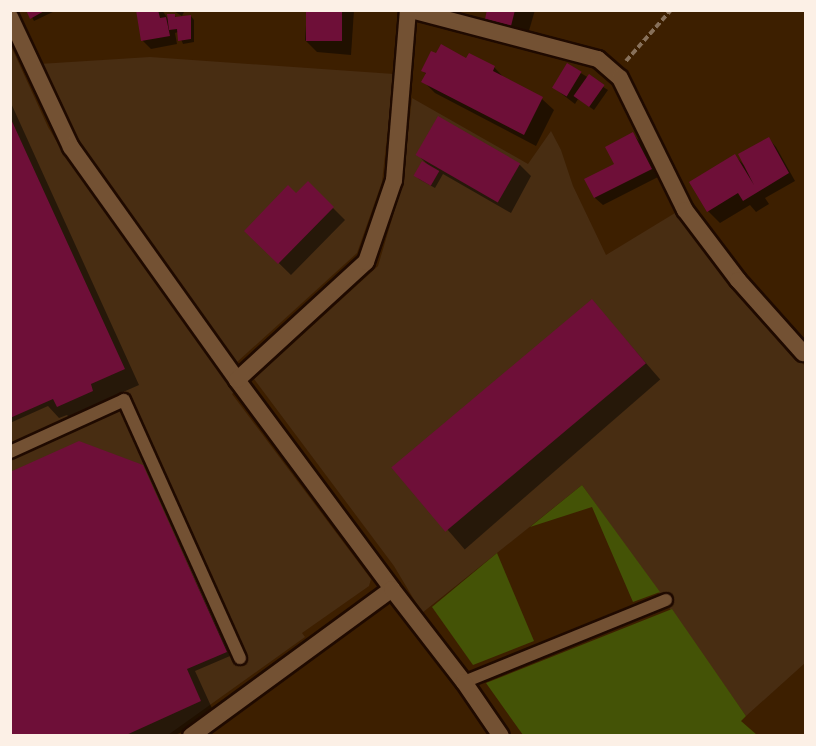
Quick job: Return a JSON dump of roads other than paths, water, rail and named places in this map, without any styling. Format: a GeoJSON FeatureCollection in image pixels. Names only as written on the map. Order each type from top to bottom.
{"type":"FeatureCollection","features":[{"type":"Feature","properties":{"kind":"street"},"geometry":{"type":"LineString","coordinates":[[237,380],[366,262],[394,180],[410,10],[598,59],[615,73],[620,78],[685,210],[738,280],[803,353]]}},
{"type":"Feature","properties":{"kind":"street"},"geometry":{"type":"LineString","coordinates":[[10,17],[71,147],[237,380],[464,682],[501,735]]}},
{"type":"Feature","properties":{"kind":"street"},"geometry":{"type":"LineString","coordinates":[[191,735],[392,589]]}},
{"type":"Feature","properties":{"kind":"lane"},"geometry":{"type":"LineString","coordinates":[[10,452],[124,400],[240,658]]}},
{"type":"Feature","properties":{"kind":"lane"},"geometry":{"type":"LineString","coordinates":[[464,682],[666,600]]}}]}
